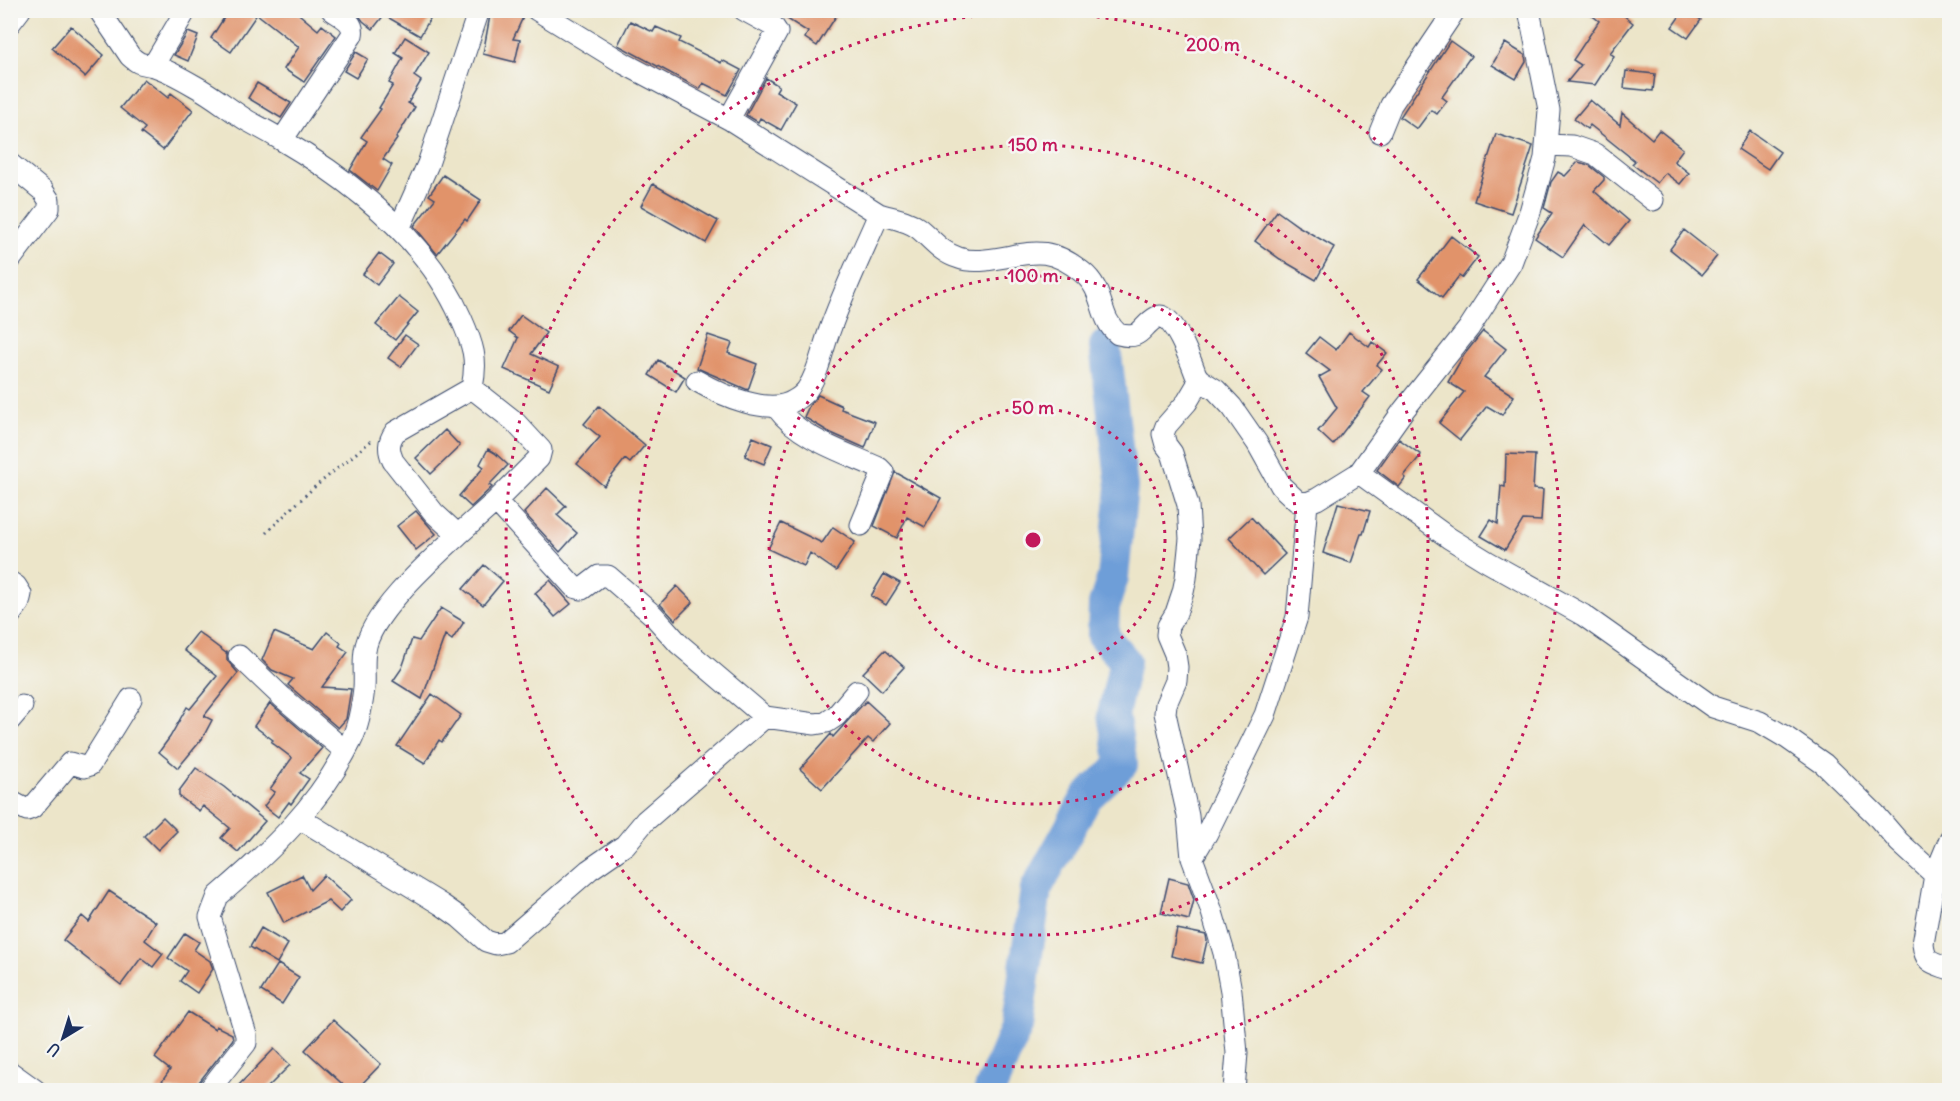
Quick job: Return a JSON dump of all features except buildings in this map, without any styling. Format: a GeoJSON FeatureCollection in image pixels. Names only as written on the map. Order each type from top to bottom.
{"type":"FeatureCollection","features":[{"type":"Feature","properties":{"kind":"street"},"geometry":{"type":"LineString","coordinates":[[10,23],[20,10]]}},
{"type":"Feature","properties":{"kind":"street"},"geometry":{"type":"LineString","coordinates":[[99,10],[130,56],[144,66],[153,66],[196,86],[344,182],[399,229],[432,266],[453,299],[470,338],[476,368],[472,388],[395,432],[390,440],[389,453],[434,513],[458,535]]}},
{"type":"Feature","properties":{"kind":"street"},"geometry":{"type":"LineString","coordinates":[[153,66],[186,10]]}},
{"type":"Feature","properties":{"kind":"street"},"geometry":{"type":"LineString","coordinates":[[282,140],[352,35],[351,24],[332,10]]}},
{"type":"Feature","properties":{"kind":"street"},"geometry":{"type":"LineString","coordinates":[[399,229],[428,164],[479,10]]}},
{"type":"Feature","properties":{"kind":"street"},"geometry":{"type":"LineString","coordinates":[[537,10],[625,64],[729,119],[879,214],[910,223],[941,250],[959,258],[974,261],[1039,252],[1054,254],[1083,273],[1098,290],[1105,319],[1118,334],[1136,335],[1158,316],[1167,319],[1176,331],[1200,380],[1216,390],[1242,419],[1281,486],[1298,501],[1307,503],[1359,473],[1403,411],[1469,328],[1511,263],[1530,212],[1545,158],[1549,110],[1529,10]]}},
{"type":"Feature","properties":{"kind":"street"},"geometry":{"type":"LineString","coordinates":[[729,119],[777,32],[773,26],[744,10]]}},
{"type":"Feature","properties":{"kind":"street"},"geometry":{"type":"LineString","coordinates":[[1380,132],[1391,105],[1455,10]]}},
{"type":"Feature","properties":{"kind":"street"},"geometry":{"type":"LineString","coordinates":[[1546,145],[1572,146],[1595,154],[1653,200]]}},
{"type":"Feature","properties":{"kind":"street"},"geometry":{"type":"LineString","coordinates":[[10,164],[43,191],[49,200],[49,209],[10,260]]}},
{"type":"Feature","properties":{"kind":"street"},"geometry":{"type":"LineString","coordinates":[[697,381],[714,391],[737,399],[777,408],[795,400],[808,388],[850,280],[879,214]]}},
{"type":"Feature","properties":{"kind":"street"},"geometry":{"type":"LineString","coordinates":[[1200,380],[1187,402],[1166,426],[1163,434],[1166,445],[1172,453],[1188,505],[1190,539],[1186,578],[1176,613],[1168,626],[1167,635],[1175,654],[1176,681],[1166,704],[1165,713],[1188,816],[1192,858],[1224,953],[1231,991],[1237,1053],[1234,1090]]}},
{"type":"Feature","properties":{"kind":"street"},"geometry":{"type":"LineString","coordinates":[[209,1090],[246,1043],[246,1035],[210,917],[214,904],[219,896],[301,819],[327,782],[359,720],[367,640],[388,606],[539,458],[541,450],[514,421],[472,388]]}},
{"type":"Feature","properties":{"kind":"street"},"geometry":{"type":"LineString","coordinates":[[777,408],[786,420],[809,436],[879,468],[882,472],[861,525]]}},
{"type":"Feature","properties":{"kind":"street"},"geometry":{"type":"LineString","coordinates":[[1359,473],[1449,538],[1583,615],[1713,707],[1760,722],[1788,738],[1824,764],[1875,814],[1899,842],[1942,878]]}},
{"type":"Feature","properties":{"kind":"street"},"geometry":{"type":"LineString","coordinates":[[496,501],[574,587],[582,589],[599,576],[608,576],[652,615],[679,644],[765,717],[815,724],[827,722],[836,716],[857,691]]}},
{"type":"Feature","properties":{"kind":"street"},"geometry":{"type":"LineString","coordinates":[[1192,858],[1207,833],[1265,714],[1297,616],[1307,503]]}},
{"type":"Feature","properties":{"kind":"street"},"geometry":{"type":"LineString","coordinates":[[10,582],[21,594],[19,603],[10,615]]}},
{"type":"Feature","properties":{"kind":"street"},"geometry":{"type":"LineString","coordinates":[[239,656],[282,697],[345,751]]}},
{"type":"Feature","properties":{"kind":"street"},"geometry":{"type":"LineString","coordinates":[[10,801],[27,810],[32,808],[70,763],[84,767],[90,765],[131,699]]}},
{"type":"Feature","properties":{"kind":"street"},"geometry":{"type":"LineString","coordinates":[[301,819],[442,905],[486,941],[496,944],[506,942],[589,870],[625,845],[645,821],[765,717]]}},
{"type":"Feature","properties":{"kind":"street"},"geometry":{"type":"LineString","coordinates":[[1950,839],[1942,878],[1923,944],[1924,955],[1930,962],[1950,969]]}},
{"type":"Feature","properties":{"kind":"street"},"geometry":{"type":"LineString","coordinates":[[10,1072],[35,1090]]}},
{"type":"Feature","properties":{"kind":"path"},"geometry":{"type":"LineString","coordinates":[[266,533],[311,490],[373,439],[395,432]]}},
{"type":"Feature","properties":{"kind":"waterway"},"geometry":{"type":"LineString","coordinates":[[990,1090],[1017,1026],[1036,889],[1087,797],[1122,764],[1113,715],[1125,661],[1103,636],[1104,605],[1113,577],[1122,487],[1105,346]]}}]}
